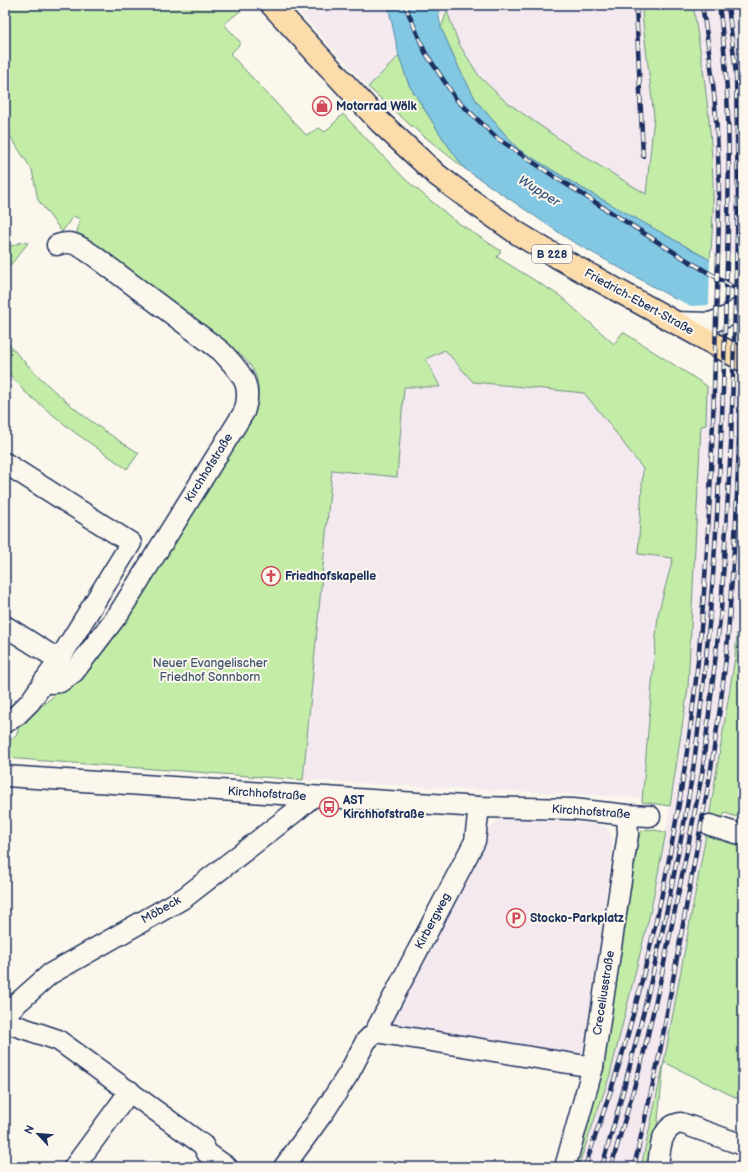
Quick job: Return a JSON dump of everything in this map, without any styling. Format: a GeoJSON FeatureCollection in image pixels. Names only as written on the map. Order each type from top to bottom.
{"type":"FeatureCollection","features":[{"type":"Feature","properties":{"kind":"main road","name":"Friedrich-Ebert-Straße"},"geometry":{"type":"LineString","coordinates":[[272,5],[380,122],[437,175],[517,233],[552,254],[742,357]]}},
{"type":"Feature","properties":{"kind":"street","name":"Kirchhofstraße"},"geometry":{"type":"LineString","coordinates":[[44,681],[51,683],[60,682],[74,672],[120,613],[244,412],[248,401],[248,392],[245,381],[235,366],[221,351],[93,255],[76,244],[66,242],[57,244]]}},
{"type":"Feature","properties":{"kind":"street"},"geometry":{"type":"LineString","coordinates":[[675,322],[710,323],[731,315],[743,304]]}},
{"type":"Feature","properties":{"kind":"street"},"geometry":{"type":"LineString","coordinates":[[5,463],[131,543],[59,660],[30,702],[5,723]]}},
{"type":"Feature","properties":{"kind":"street"},"geometry":{"type":"LineString","coordinates":[[5,626],[59,660]]}},
{"type":"Feature","properties":{"kind":"street","name":"Kirchhofstraße"},"geometry":{"type":"LineString","coordinates":[[5,776],[479,807],[572,809],[650,816]]}},
{"type":"Feature","properties":{"kind":"street","name":"Möbeck"},"geometry":{"type":"LineString","coordinates":[[5,1014],[50,974],[184,898],[312,797]]}},
{"type":"Feature","properties":{"kind":"street","name":"Kirbergweg"},"geometry":{"type":"LineString","coordinates":[[284,1167],[326,1109],[349,1073],[366,1041],[375,1032],[475,841],[479,807]]}},
{"type":"Feature","properties":{"kind":"street","name":"Creceliusstraße"},"geometry":{"type":"LineString","coordinates":[[565,1167],[593,1067],[628,834],[627,815]]}},
{"type":"Feature","properties":{"kind":"street"},"geometry":{"type":"LineString","coordinates":[[710,826],[743,835]]}},
{"type":"Feature","properties":{"kind":"street"},"geometry":{"type":"LineString","coordinates":[[5,1022],[58,1040],[203,1145],[207,1153],[227,1167]]}},
{"type":"Feature","properties":{"kind":"street"},"geometry":{"type":"LineString","coordinates":[[375,1032],[593,1067]]}},
{"type":"Feature","properties":{"kind":"street"},"geometry":{"type":"LineString","coordinates":[[74,1167],[130,1091]]}},
{"type":"Feature","properties":{"kind":"street"},"geometry":{"type":"LineString","coordinates":[[658,1167],[663,1136],[676,1124],[681,1123],[743,1145]]}},
{"type":"Feature","properties":{"kind":"shaded area"},"geometry":{"type":"Polygon","coordinates":[[[293,5],[643,5],[642,14],[654,117],[646,195],[585,157],[505,101],[479,76],[459,44],[447,11],[368,87],[293,5]]]}},
{"type":"Feature","properties":{"kind":"shaded area"},"geometry":{"type":"Polygon","coordinates":[[[693,5],[743,5],[743,254],[711,253],[713,198],[712,149],[700,48],[693,5]]]}},
{"type":"Feature","properties":{"kind":"shaded area"},"geometry":{"type":"Polygon","coordinates":[[[446,350],[473,382],[584,393],[643,469],[638,554],[673,558],[658,614],[643,798],[303,780],[332,470],[397,477],[404,387],[439,386],[426,359],[446,350]]]}},
{"type":"Feature","properties":{"kind":"shaded area"},"geometry":{"type":"Polygon","coordinates":[[[707,386],[743,389],[743,569],[735,657],[664,1062],[641,1167],[578,1167],[610,1075],[651,909],[666,832],[688,688],[701,426],[706,425],[707,386]]]}},
{"type":"Feature","properties":{"kind":"shaded area","name":"Stocko-Parkplatz"},"geometry":{"type":"Polygon","coordinates":[[[509,818],[597,824],[606,828],[611,834],[613,844],[584,1050],[579,1056],[395,1030],[389,1023],[389,1019],[488,831],[497,821],[509,818]]]}},
{"type":"Feature","properties":{"kind":"green space","name":"Neuer Evangelischer Friedhof Sonnborn"},"geometry":{"type":"Polygon","coordinates":[[[5,5],[243,5],[245,7],[224,24],[241,43],[230,54],[306,135],[319,128],[325,132],[343,114],[406,180],[454,220],[501,251],[497,257],[560,296],[614,344],[623,332],[707,386],[706,425],[701,426],[688,688],[670,806],[642,802],[658,614],[673,558],[638,554],[643,469],[584,393],[473,382],[445,350],[426,359],[440,387],[404,387],[397,477],[332,470],[303,780],[5,758],[5,744],[17,734],[19,725],[80,674],[253,412],[257,400],[258,389],[254,371],[235,350],[76,236],[80,219],[73,216],[62,232],[38,200],[32,170],[5,128],[5,5]]]}},
{"type":"Feature","properties":{"kind":"green space"},"geometry":{"type":"Polygon","coordinates":[[[643,5],[693,5],[703,68],[710,132],[713,196],[710,260],[580,187],[518,149],[477,102],[460,70],[441,28],[447,11],[459,44],[479,76],[505,101],[585,157],[646,194],[654,117],[642,14],[643,5]]]}},
{"type":"Feature","properties":{"kind":"green space"},"geometry":{"type":"Polygon","coordinates":[[[399,56],[409,85],[444,140],[465,169],[409,124],[368,87],[399,56]]]}},
{"type":"Feature","properties":{"kind":"green space"},"geometry":{"type":"Polygon","coordinates":[[[22,242],[28,243],[5,272],[5,248],[22,242]]]}},
{"type":"Feature","properties":{"kind":"green space"},"geometry":{"type":"Polygon","coordinates":[[[5,340],[51,388],[67,402],[102,429],[139,453],[127,469],[74,432],[25,392],[5,369],[5,340]]]}},
{"type":"Feature","properties":{"kind":"green space"},"geometry":{"type":"Polygon","coordinates":[[[743,569],[743,819],[725,813],[712,838],[743,847],[743,1101],[664,1062],[708,824],[735,657],[743,569]]]}},
{"type":"Feature","properties":{"kind":"green space"},"geometry":{"type":"Polygon","coordinates":[[[647,829],[666,832],[651,909],[610,1075],[578,1167],[574,1167],[585,1136],[600,1072],[635,847],[641,832],[647,829]]]}},
{"type":"Feature","properties":{"kind":"green space"},"geometry":{"type":"Polygon","coordinates":[[[664,1062],[658,1120],[649,1167],[641,1167],[664,1062]]]}},
{"type":"Feature","properties":{"kind":"water","name":"Wupper"},"geometry":{"type":"Polygon","coordinates":[[[388,5],[437,5],[441,28],[460,70],[477,102],[518,149],[580,187],[710,260],[743,337],[570,240],[465,169],[444,140],[409,85],[399,56],[388,5]]]}},
{"type":"Feature","properties":{"kind":"pier"},"geometry":{"type":"Polygon","coordinates":[[[710,257],[743,277],[743,339],[676,301],[677,299],[691,306],[709,305],[710,257]]]}},
{"type":"Feature","properties":{"kind":"railway"},"geometry":{"type":"LineString","coordinates":[[405,5],[425,52],[456,99],[497,138],[555,177],[680,256],[743,293]]}},
{"type":"Feature","properties":{"kind":"railway"},"geometry":{"type":"LineString","coordinates":[[636,5],[643,156]]}},
{"type":"Feature","properties":{"kind":"railway"},"geometry":{"type":"LineString","coordinates":[[585,1167],[622,1055],[658,914],[684,772],[697,669],[709,514],[719,219],[719,175],[715,102],[702,5]]}},
{"type":"Feature","properties":{"kind":"railway"},"geometry":{"type":"LineString","coordinates":[[602,1167],[642,1019],[668,907],[691,782],[706,660],[718,495],[723,384],[729,167],[727,86],[719,5]]}},
{"type":"Feature","properties":{"kind":"railway"},"geometry":{"type":"LineString","coordinates":[[611,1167],[642,1060],[661,978],[689,841],[702,774],[721,610],[731,445],[738,200],[736,74],[728,5]]}},
{"type":"Feature","properties":{"kind":"railway"},"geometry":{"type":"LineString","coordinates":[[740,5],[743,44]]}},
{"type":"Feature","properties":{"kind":"railway"},"geometry":{"type":"LineString","coordinates":[[634,1167],[659,1057],[710,775],[720,708],[727,649],[736,521],[743,332]]}},
{"type":"Feature","properties":{"kind":"place","name":"Motorrad Wölk"},"geometry":{"type":"Point","coordinates":[322,106]}},
{"type":"Feature","properties":{"kind":"place","name":"Friedhofskapelle"},"geometry":{"type":"Point","coordinates":[271,576]}},
{"type":"Feature","properties":{"kind":"place","name":"AST Kirchhofstraße"},"geometry":{"type":"Point","coordinates":[329,807]}},
{"type":"Feature","properties":{"kind":"place","name":"Stocko-Parkplatz"},"geometry":{"type":"Point","coordinates":[516,918]}}]}
